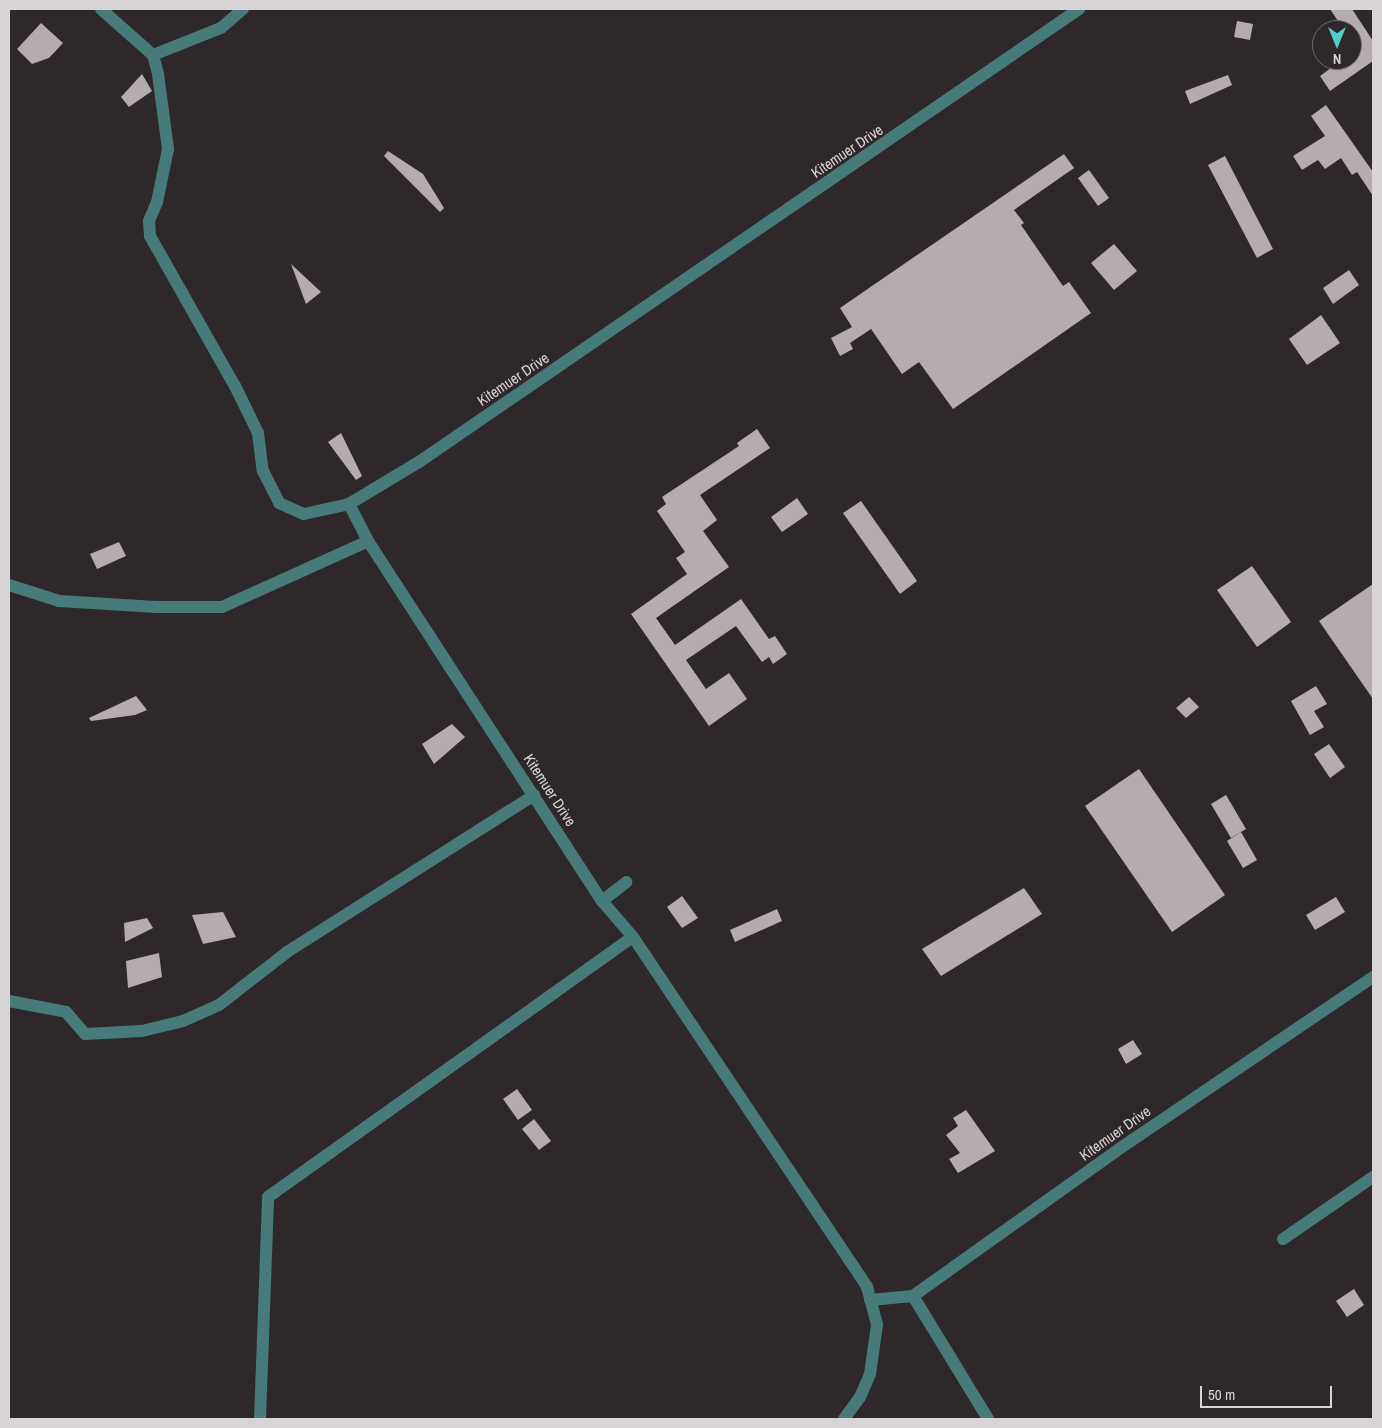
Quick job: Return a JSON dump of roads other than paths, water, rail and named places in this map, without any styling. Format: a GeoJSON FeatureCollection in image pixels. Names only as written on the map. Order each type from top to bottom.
{"type":"FeatureCollection","features":[{"type":"Feature","properties":{"kind":"street"},"geometry":{"type":"LineString","coordinates":[[101,9],[152,55],[158,74],[168,149],[157,202],[149,221],[150,236],[235,386],[258,433],[262,471],[279,503],[304,514],[349,504]]}},
{"type":"Feature","properties":{"kind":"street"},"geometry":{"type":"LineString","coordinates":[[152,55],[221,28],[243,9]]}},
{"type":"Feature","properties":{"kind":"street","name":"Kitemuer Drive"},"geometry":{"type":"LineString","coordinates":[[844,1419],[860,1397],[870,1374],[876,1325],[866,1287],[634,938],[602,901],[368,541],[349,504],[419,462],[1079,9]]}},
{"type":"Feature","properties":{"kind":"street"},"geometry":{"type":"LineString","coordinates":[[9,585],[59,601],[156,607],[222,607],[368,541]]}},
{"type":"Feature","properties":{"kind":"street"},"geometry":{"type":"LineString","coordinates":[[9,1001],[66,1012],[84,1034],[142,1031],[183,1021],[219,1005],[286,952],[534,795]]}},
{"type":"Feature","properties":{"kind":"street"},"geometry":{"type":"LineString","coordinates":[[602,901],[626,882]]}},
{"type":"Feature","properties":{"kind":"street"},"geometry":{"type":"LineString","coordinates":[[260,1419],[268,1197],[634,938]]}},
{"type":"Feature","properties":{"kind":"street","name":"Kitemuer Drive"},"geometry":{"type":"LineString","coordinates":[[913,1296],[1119,1149],[1373,977]]}},
{"type":"Feature","properties":{"kind":"street"},"geometry":{"type":"LineString","coordinates":[[1283,1239],[1373,1177]]}},
{"type":"Feature","properties":{"kind":"street"},"geometry":{"type":"LineString","coordinates":[[870,1300],[913,1296],[988,1419]]}}]}
